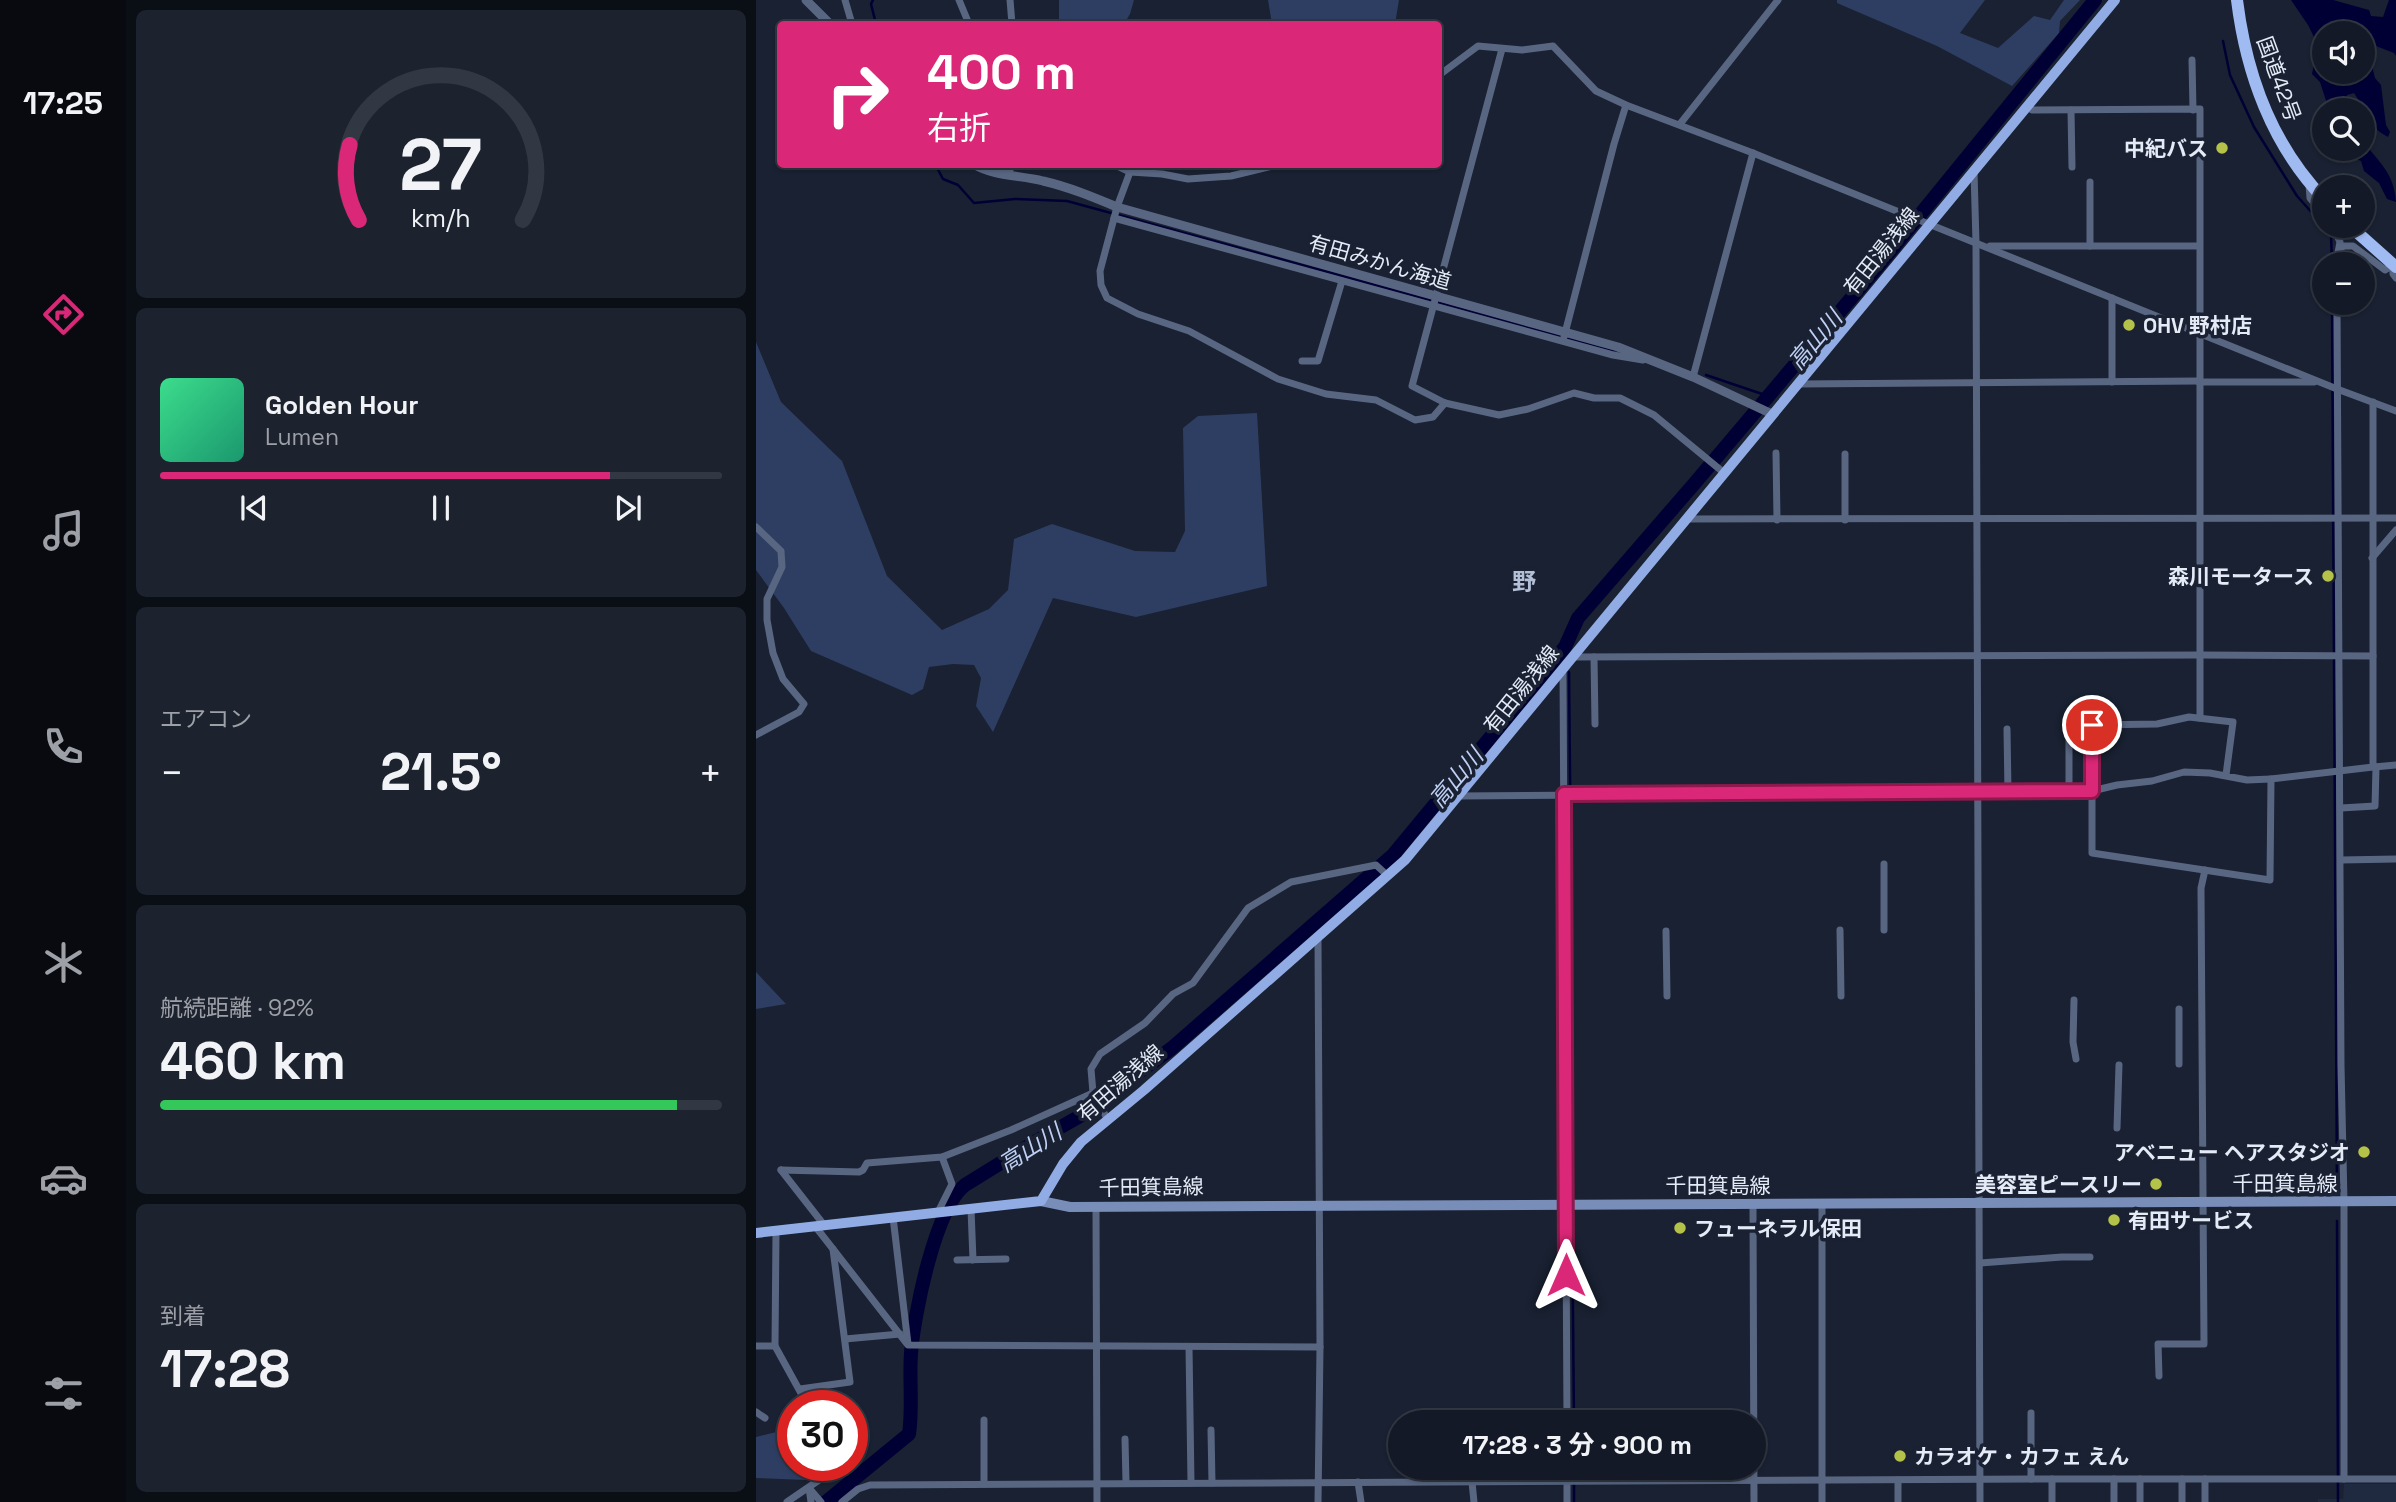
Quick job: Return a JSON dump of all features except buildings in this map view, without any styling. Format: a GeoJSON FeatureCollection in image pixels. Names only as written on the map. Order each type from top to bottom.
{"type":"FeatureCollection","features":[{"type":"Feature","properties":{"kind":"highway","name":"国道42号"},"geometry":{"type":"LineString","coordinates":[[2236,0],[2245,48],[2260,96],[2282,144],[2312,187]]}},
{"type":"Feature","properties":{"kind":"highway"},"geometry":{"type":"LineString","coordinates":[[2361,238],[2393,272]]}},
{"type":"Feature","properties":{"kind":"main road","name":"有田湯浅線"},"geometry":{"type":"LineString","coordinates":[[1041,1201],[1074,1149],[1388,876],[1412,852],[1769,413],[1797,384],[1925,223],[1974,170],[2115,0]]}},
{"type":"Feature","properties":{"kind":"main road","name":"千田箕島線"},"geometry":{"type":"LineString","coordinates":[[1041,1201],[1062,1207],[1096,1207],[2396,1201]]}},
{"type":"Feature","properties":{"kind":"main road"},"geometry":{"type":"LineString","coordinates":[[756,1233],[1041,1201]]}},
{"type":"Feature","properties":{"kind":"street"},"geometry":{"type":"LineString","coordinates":[[806,0],[827,21]]}},
{"type":"Feature","properties":{"kind":"street"},"geometry":{"type":"LineString","coordinates":[[845,0],[851,21]]}},
{"type":"Feature","properties":{"kind":"street"},"geometry":{"type":"LineString","coordinates":[[959,0],[968,21]]}},
{"type":"Feature","properties":{"kind":"street"},"geometry":{"type":"LineString","coordinates":[[1010,0],[1012,21]]}},
{"type":"Feature","properties":{"kind":"street"},"geometry":{"type":"LineString","coordinates":[[1680,124],[1778,0]]}},
{"type":"Feature","properties":{"kind":"street"},"geometry":{"type":"LineString","coordinates":[[1442,73],[1478,46],[1502,50],[1553,46],[1596,91],[1626,105],[1753,153],[2337,390],[2396,411]]}},
{"type":"Feature","properties":{"kind":"street"},"geometry":{"type":"LineString","coordinates":[[1502,50],[1412,386],[1445,403],[1499,415],[1528,409],[1574,393],[1594,398],[1620,398],[1654,415],[1723,472]]}},
{"type":"Feature","properties":{"kind":"street"},"geometry":{"type":"LineString","coordinates":[[2192,60],[2193,110]]}},
{"type":"Feature","properties":{"kind":"street"},"geometry":{"type":"LineString","coordinates":[[1564,337],[1626,105]]}},
{"type":"Feature","properties":{"kind":"street"},"geometry":{"type":"LineString","coordinates":[[2027,106],[2032,110],[2200,109],[2200,718]]}},
{"type":"Feature","properties":{"kind":"street"},"geometry":{"type":"LineString","coordinates":[[2071,110],[2071,167]]}},
{"type":"Feature","properties":{"kind":"street"},"geometry":{"type":"LineString","coordinates":[[1693,377],[1753,153]]}},
{"type":"Feature","properties":{"kind":"street","name":"有田みかん海道"},"geometry":{"type":"LineString","coordinates":[[980,168],[1068,188],[1117,206],[1433,301],[1564,337],[1618,347],[1693,377],[1769,413]]}},
{"type":"Feature","properties":{"kind":"street"},"geometry":{"type":"LineString","coordinates":[[1009,175],[1010,168]]}},
{"type":"Feature","properties":{"kind":"street"},"geometry":{"type":"LineString","coordinates":[[1122,168],[1130,172],[1162,174],[1182,179],[1210,178],[1261,168]]}},
{"type":"Feature","properties":{"kind":"street"},"geometry":{"type":"LineString","coordinates":[[1974,170],[1980,244],[1976,383],[1980,1502]]}},
{"type":"Feature","properties":{"kind":"street"},"geometry":{"type":"LineString","coordinates":[[1130,172],[1117,206],[1100,271],[1101,285],[1107,298],[1138,314],[1189,331],[1278,379],[1302,387],[1326,394],[1376,400],[1415,420],[1433,417],[1445,403]]}},
{"type":"Feature","properties":{"kind":"street"},"geometry":{"type":"LineString","coordinates":[[2090,182],[2090,246]]}},
{"type":"Feature","properties":{"kind":"street"},"geometry":{"type":"LineString","coordinates":[[2309,184],[2312,199]]}},
{"type":"Feature","properties":{"kind":"street"},"geometry":{"type":"LineString","coordinates":[[1114,218],[1342,281],[1433,301]]}},
{"type":"Feature","properties":{"kind":"street"},"geometry":{"type":"LineString","coordinates":[[2339,238],[2339,251]]}},
{"type":"Feature","properties":{"kind":"street"},"geometry":{"type":"LineString","coordinates":[[1980,244],[2199,246]]}},
{"type":"Feature","properties":{"kind":"street"},"geometry":{"type":"LineString","coordinates":[[2339,251],[2343,246],[2353,246],[2393,272]]}},
{"type":"Feature","properties":{"kind":"street"},"geometry":{"type":"LineString","coordinates":[[1302,360],[1318,361],[1342,281]]}},
{"type":"Feature","properties":{"kind":"street"},"geometry":{"type":"LineString","coordinates":[[2112,298],[2112,382]]}},
{"type":"Feature","properties":{"kind":"street"},"geometry":{"type":"LineString","coordinates":[[2337,315],[2344,1479]]}},
{"type":"Feature","properties":{"kind":"street"},"geometry":{"type":"LineString","coordinates":[[1797,384],[2318,382]]}},
{"type":"Feature","properties":{"kind":"street"},"geometry":{"type":"LineString","coordinates":[[2341,808],[2375,806],[2371,518],[2373,402]]}},
{"type":"Feature","properties":{"kind":"street"},"geometry":{"type":"LineString","coordinates":[[1776,453],[1777,520]]}},
{"type":"Feature","properties":{"kind":"street"},"geometry":{"type":"LineString","coordinates":[[1845,454],[1845,520]]}},
{"type":"Feature","properties":{"kind":"street"},"geometry":{"type":"LineString","coordinates":[[1685,519],[2396,518]]}},
{"type":"Feature","properties":{"kind":"street"},"geometry":{"type":"LineString","coordinates":[[756,527],[781,551],[782,567],[767,599],[767,620],[773,653],[783,679],[804,704],[799,712],[756,735]]}},
{"type":"Feature","properties":{"kind":"street"},"geometry":{"type":"LineString","coordinates":[[2372,558],[2396,530]]}},
{"type":"Feature","properties":{"kind":"street"},"geometry":{"type":"LineString","coordinates":[[1572,657],[2373,656]]}},
{"type":"Feature","properties":{"kind":"street"},"geometry":{"type":"LineString","coordinates":[[1594,657],[1595,724]]}},
{"type":"Feature","properties":{"kind":"street"},"geometry":{"type":"LineString","coordinates":[[1563,668],[1571,1205],[1567,1410]]}},
{"type":"Feature","properties":{"kind":"street"},"geometry":{"type":"LineString","coordinates":[[2226,775],[2234,722],[2189,717],[2157,724],[2092,725],[2092,853],[2270,880],[2271,779]]}},
{"type":"Feature","properties":{"kind":"street"},"geometry":{"type":"LineString","coordinates":[[2069,725],[2069,792]]}},
{"type":"Feature","properties":{"kind":"street"},"geometry":{"type":"LineString","coordinates":[[2007,729],[2008,792]]}},
{"type":"Feature","properties":{"kind":"street"},"geometry":{"type":"LineString","coordinates":[[1458,796],[2069,792],[2160,780],[2184,772],[2226,775],[2247,780],[2396,765]]}},
{"type":"Feature","properties":{"kind":"street"},"geometry":{"type":"LineString","coordinates":[[2341,860],[2396,859]]}},
{"type":"Feature","properties":{"kind":"street"},"geometry":{"type":"LineString","coordinates":[[1108,1120],[1094,1096],[1091,1069],[1100,1054],[1145,1023],[1173,993],[1193,983],[1248,908],[1286,884],[1300,879],[1376,864],[1388,876]]}},
{"type":"Feature","properties":{"kind":"street"},"geometry":{"type":"LineString","coordinates":[[1884,864],[1884,930]]}},
{"type":"Feature","properties":{"kind":"street"},"geometry":{"type":"LineString","coordinates":[[2159,1376],[2158,1344],[2204,1344],[2201,888],[2205,870]]}},
{"type":"Feature","properties":{"kind":"street"},"geometry":{"type":"LineString","coordinates":[[1840,930],[1841,996]]}},
{"type":"Feature","properties":{"kind":"street"},"geometry":{"type":"LineString","coordinates":[[1666,931],[1667,996]]}},
{"type":"Feature","properties":{"kind":"street"},"geometry":{"type":"LineString","coordinates":[[1318,937],[1318,1502]]}},
{"type":"Feature","properties":{"kind":"street"},"geometry":{"type":"LineString","coordinates":[[2074,1000],[2073,1042],[2076,1059]]}},
{"type":"Feature","properties":{"kind":"street"},"geometry":{"type":"LineString","coordinates":[[2179,1009],[2179,1064]]}},
{"type":"Feature","properties":{"kind":"street"},"geometry":{"type":"LineString","coordinates":[[2117,1128],[2119,1065]]}},
{"type":"Feature","properties":{"kind":"street"},"geometry":{"type":"LineString","coordinates":[[1094,1096],[942,1157],[867,1163],[859,1172],[781,1170],[833,1248],[903,1334],[908,1345],[1320,1347]]}},
{"type":"Feature","properties":{"kind":"street"},"geometry":{"type":"LineString","coordinates":[[939,1212],[952,1184],[942,1157]]}},
{"type":"Feature","properties":{"kind":"street"},"geometry":{"type":"LineString","coordinates":[[1753,1204],[1754,1410]]}},
{"type":"Feature","properties":{"kind":"street"},"geometry":{"type":"LineString","coordinates":[[1822,1204],[1822,1502]]}},
{"type":"Feature","properties":{"kind":"street"},"geometry":{"type":"LineString","coordinates":[[1096,1207],[1097,1502]]}},
{"type":"Feature","properties":{"kind":"street"},"geometry":{"type":"LineString","coordinates":[[971,1209],[973,1260]]}},
{"type":"Feature","properties":{"kind":"street"},"geometry":{"type":"LineString","coordinates":[[893,1217],[903,1334]]}},
{"type":"Feature","properties":{"kind":"street"},"geometry":{"type":"LineString","coordinates":[[776,1231],[775,1346],[800,1389],[850,1382],[833,1248]]}},
{"type":"Feature","properties":{"kind":"street"},"geometry":{"type":"LineString","coordinates":[[1980,1263],[2090,1257]]}},
{"type":"Feature","properties":{"kind":"street"},"geometry":{"type":"LineString","coordinates":[[957,1260],[1006,1259]]}},
{"type":"Feature","properties":{"kind":"street"},"geometry":{"type":"LineString","coordinates":[[845,1339],[903,1334]]}},
{"type":"Feature","properties":{"kind":"street"},"geometry":{"type":"LineString","coordinates":[[756,1346],[775,1346]]}},
{"type":"Feature","properties":{"kind":"street"},"geometry":{"type":"LineString","coordinates":[[1189,1347],[1191,1483]]}},
{"type":"Feature","properties":{"kind":"street"},"geometry":{"type":"LineString","coordinates":[[756,1412],[765,1418]]}},
{"type":"Feature","properties":{"kind":"street"},"geometry":{"type":"LineString","coordinates":[[2031,1413],[2031,1479]]}},
{"type":"Feature","properties":{"kind":"street"},"geometry":{"type":"LineString","coordinates":[[984,1420],[984,1484]]}},
{"type":"Feature","properties":{"kind":"street"},"geometry":{"type":"LineString","coordinates":[[1211,1430],[1212,1483]]}},
{"type":"Feature","properties":{"kind":"street"},"geometry":{"type":"LineString","coordinates":[[1125,1439],[1126,1483]]}},
{"type":"Feature","properties":{"kind":"street"},"geometry":{"type":"LineString","coordinates":[[2052,1479],[2052,1502]]}},
{"type":"Feature","properties":{"kind":"street"},"geometry":{"type":"LineString","coordinates":[[2114,1479],[2114,1502]]}},
{"type":"Feature","properties":{"kind":"street"},"geometry":{"type":"LineString","coordinates":[[2140,1479],[2140,1502]]}},
{"type":"Feature","properties":{"kind":"street"},"geometry":{"type":"LineString","coordinates":[[2182,1479],[2182,1502]]}},
{"type":"Feature","properties":{"kind":"street"},"geometry":{"type":"LineString","coordinates":[[2205,1479],[2205,1502]]}},
{"type":"Feature","properties":{"kind":"street"},"geometry":{"type":"LineString","coordinates":[[1766,1480],[2396,1479]]}},
{"type":"Feature","properties":{"kind":"street"},"geometry":{"type":"LineString","coordinates":[[842,1502],[858,1489],[870,1485],[1754,1480],[1754,1502]]}},
{"type":"Feature","properties":{"kind":"street"},"geometry":{"type":"LineString","coordinates":[[1898,1480],[1898,1502]]}},
{"type":"Feature","properties":{"kind":"street"},"geometry":{"type":"LineString","coordinates":[[787,1502],[818,1481]]}},
{"type":"Feature","properties":{"kind":"street"},"geometry":{"type":"LineString","coordinates":[[1358,1482],[1361,1502]]}},
{"type":"Feature","properties":{"kind":"street"},"geometry":{"type":"LineString","coordinates":[[1472,1482],[1474,1502]]}},
{"type":"Feature","properties":{"kind":"street"},"geometry":{"type":"LineString","coordinates":[[1567,1482],[1567,1502]]}},
{"type":"Feature","properties":{"kind":"street"},"geometry":{"type":"LineString","coordinates":[[808,1488],[811,1502]]}},
{"type":"Feature","properties":{"kind":"street"},"geometry":{"type":"LineString","coordinates":[[808,1488],[821,1502]]}},
{"type":"Feature","properties":{"kind":"shaded area"},"geometry":{"type":"Polygon","coordinates":[[[1059,0],[1134,0],[1126,21],[1059,21],[1059,0]]]}},
{"type":"Feature","properties":{"kind":"shaded area"},"geometry":{"type":"Polygon","coordinates":[[[1268,0],[1399,0],[1396,21],[1272,21],[1268,0]]]}},
{"type":"Feature","properties":{"kind":"shaded area"},"geometry":{"type":"Polygon","coordinates":[[[1837,0],[1985,0],[1960,33],[1998,48],[2034,16],[2050,20],[2064,0],[2080,0],[2060,21],[2059,33],[2012,86],[1937,46],[1837,3],[1837,0]]]}},
{"type":"Feature","properties":{"kind":"shaded area"},"geometry":{"type":"Polygon","coordinates":[[[2291,0],[2333,0],[2369,10],[2371,16],[2383,17],[2389,0],[2396,0],[2396,56],[2375,46],[2375,21],[2312,21],[2312,33],[2291,0]]]}},
{"type":"Feature","properties":{"kind":"shaded area"},"geometry":{"type":"Polygon","coordinates":[[[2375,78],[2381,85],[2386,125],[2390,132],[2388,137],[2375,127],[2375,98],[2357,98],[2354,93],[2347,95],[2346,98],[2325,98],[2321,84],[2375,84],[2375,78]]]}},
{"type":"Feature","properties":{"kind":"shaded area"},"geometry":{"type":"Polygon","coordinates":[[[2375,156],[2389,175],[2396,202],[2387,199],[2375,180],[2375,175],[2364,171],[2361,161],[2375,161],[2375,156]]]}},
{"type":"Feature","properties":{"kind":"shaded area"},"geometry":{"type":"Polygon","coordinates":[[[756,342],[781,402],[842,461],[887,576],[942,630],[989,609],[1008,590],[1014,539],[1052,524],[1135,551],[1175,552],[1185,531],[1183,428],[1198,416],[1257,413],[1267,586],[1136,617],[1053,598],[993,732],[976,706],[981,678],[974,665],[929,667],[923,689],[912,695],[811,651],[756,570],[756,342]]]}},
{"type":"Feature","properties":{"kind":"shaded area"},"geometry":{"type":"Polygon","coordinates":[[[756,972],[786,1004],[756,1009],[756,972]]]}},
{"type":"Feature","properties":{"kind":"shaded area"},"geometry":{"type":"Polygon","coordinates":[[[777,1432],[777,1479],[756,1478],[756,1437],[777,1432]]]}},
{"type":"Feature","properties":{"kind":"shaded area"},"geometry":{"type":"Polygon","coordinates":[[[2344,1484],[2396,1484],[2396,1502],[2318,1502],[2318,1499],[2343,1499],[2344,1484]]]}},
{"type":"Feature","properties":{"kind":"waterway"},"geometry":{"type":"LineString","coordinates":[[873,0],[871,4],[875,21]]}},
{"type":"Feature","properties":{"kind":"waterway","name":"高山川"},"geometry":{"type":"LineString","coordinates":[[826,1502],[909,1434],[911,1353],[916,1314],[936,1238],[954,1197],[965,1185],[1096,1107],[1110,1093],[1172,1048],[1393,855],[1565,647],[1578,618],[1875,270],[2095,0]]}},
{"type":"Feature","properties":{"kind":"waterway"},"geometry":{"type":"LineString","coordinates":[[2223,41],[2230,75],[2254,127],[2297,196],[2331,234],[2332,252]]}},
{"type":"Feature","properties":{"kind":"waterway"},"geometry":{"type":"LineString","coordinates":[[937,168],[943,179],[958,185],[974,203],[1015,199],[1067,201],[1613,350]]}},
{"type":"Feature","properties":{"kind":"waterway"},"geometry":{"type":"LineString","coordinates":[[2332,315],[2337,1193]]}},
{"type":"Feature","properties":{"kind":"waterway"},"geometry":{"type":"LineString","coordinates":[[1706,375],[1768,396]]}},
{"type":"Feature","properties":{"kind":"waterway","name":"高山川"},"geometry":{"type":"LineString","coordinates":[[1565,647],[1566,652]]}},
{"type":"Feature","properties":{"kind":"waterway"},"geometry":{"type":"LineString","coordinates":[[1569,672],[1572,1202]]}},
{"type":"Feature","properties":{"kind":"waterway"},"geometry":{"type":"LineString","coordinates":[[1572,1209],[1574,1410]]}},
{"type":"Feature","properties":{"kind":"waterway"},"geometry":{"type":"LineString","coordinates":[[2337,1221],[2338,1502]]}},
{"type":"Feature","properties":{"kind":"waterway"},"geometry":{"type":"LineString","coordinates":[[1574,1480],[1574,1502]]}},
{"type":"Feature","properties":{"kind":"place","name":"中紀バス"},"geometry":{"type":"Point","coordinates":[2222,148]}},
{"type":"Feature","properties":{"kind":"place","name":"OHV 野村店"},"geometry":{"type":"Point","coordinates":[2129,325]}},
{"type":"Feature","properties":{"kind":"place","name":"森川モータース"},"geometry":{"type":"Point","coordinates":[2328,576]}},
{"type":"Feature","properties":{"kind":"place","name":"アベニュー ヘアスタジオ"},"geometry":{"type":"Point","coordinates":[2364,1152]}},
{"type":"Feature","properties":{"kind":"place","name":"美容室ピースリー"},"geometry":{"type":"Point","coordinates":[2156,1184]}},
{"type":"Feature","properties":{"kind":"place","name":"有田サービス"},"geometry":{"type":"Point","coordinates":[2114,1220]}},
{"type":"Feature","properties":{"kind":"place","name":"フューネラル保田"},"geometry":{"type":"Point","coordinates":[1680,1228]}},
{"type":"Feature","properties":{"kind":"place","name":"カラオケ・カフェ えん"},"geometry":{"type":"Point","coordinates":[1900,1456]}},
{"type":"Feature","properties":{"kind":"district","name":"野"},"geometry":{"type":"Point","coordinates":[1524,581]}},
{"type":"Feature","properties":{"kind":"route"},"geometry":{"type":"LineString","coordinates":[[1566,1275],[1564,794],[2092,791],[2092,725]]}}]}
